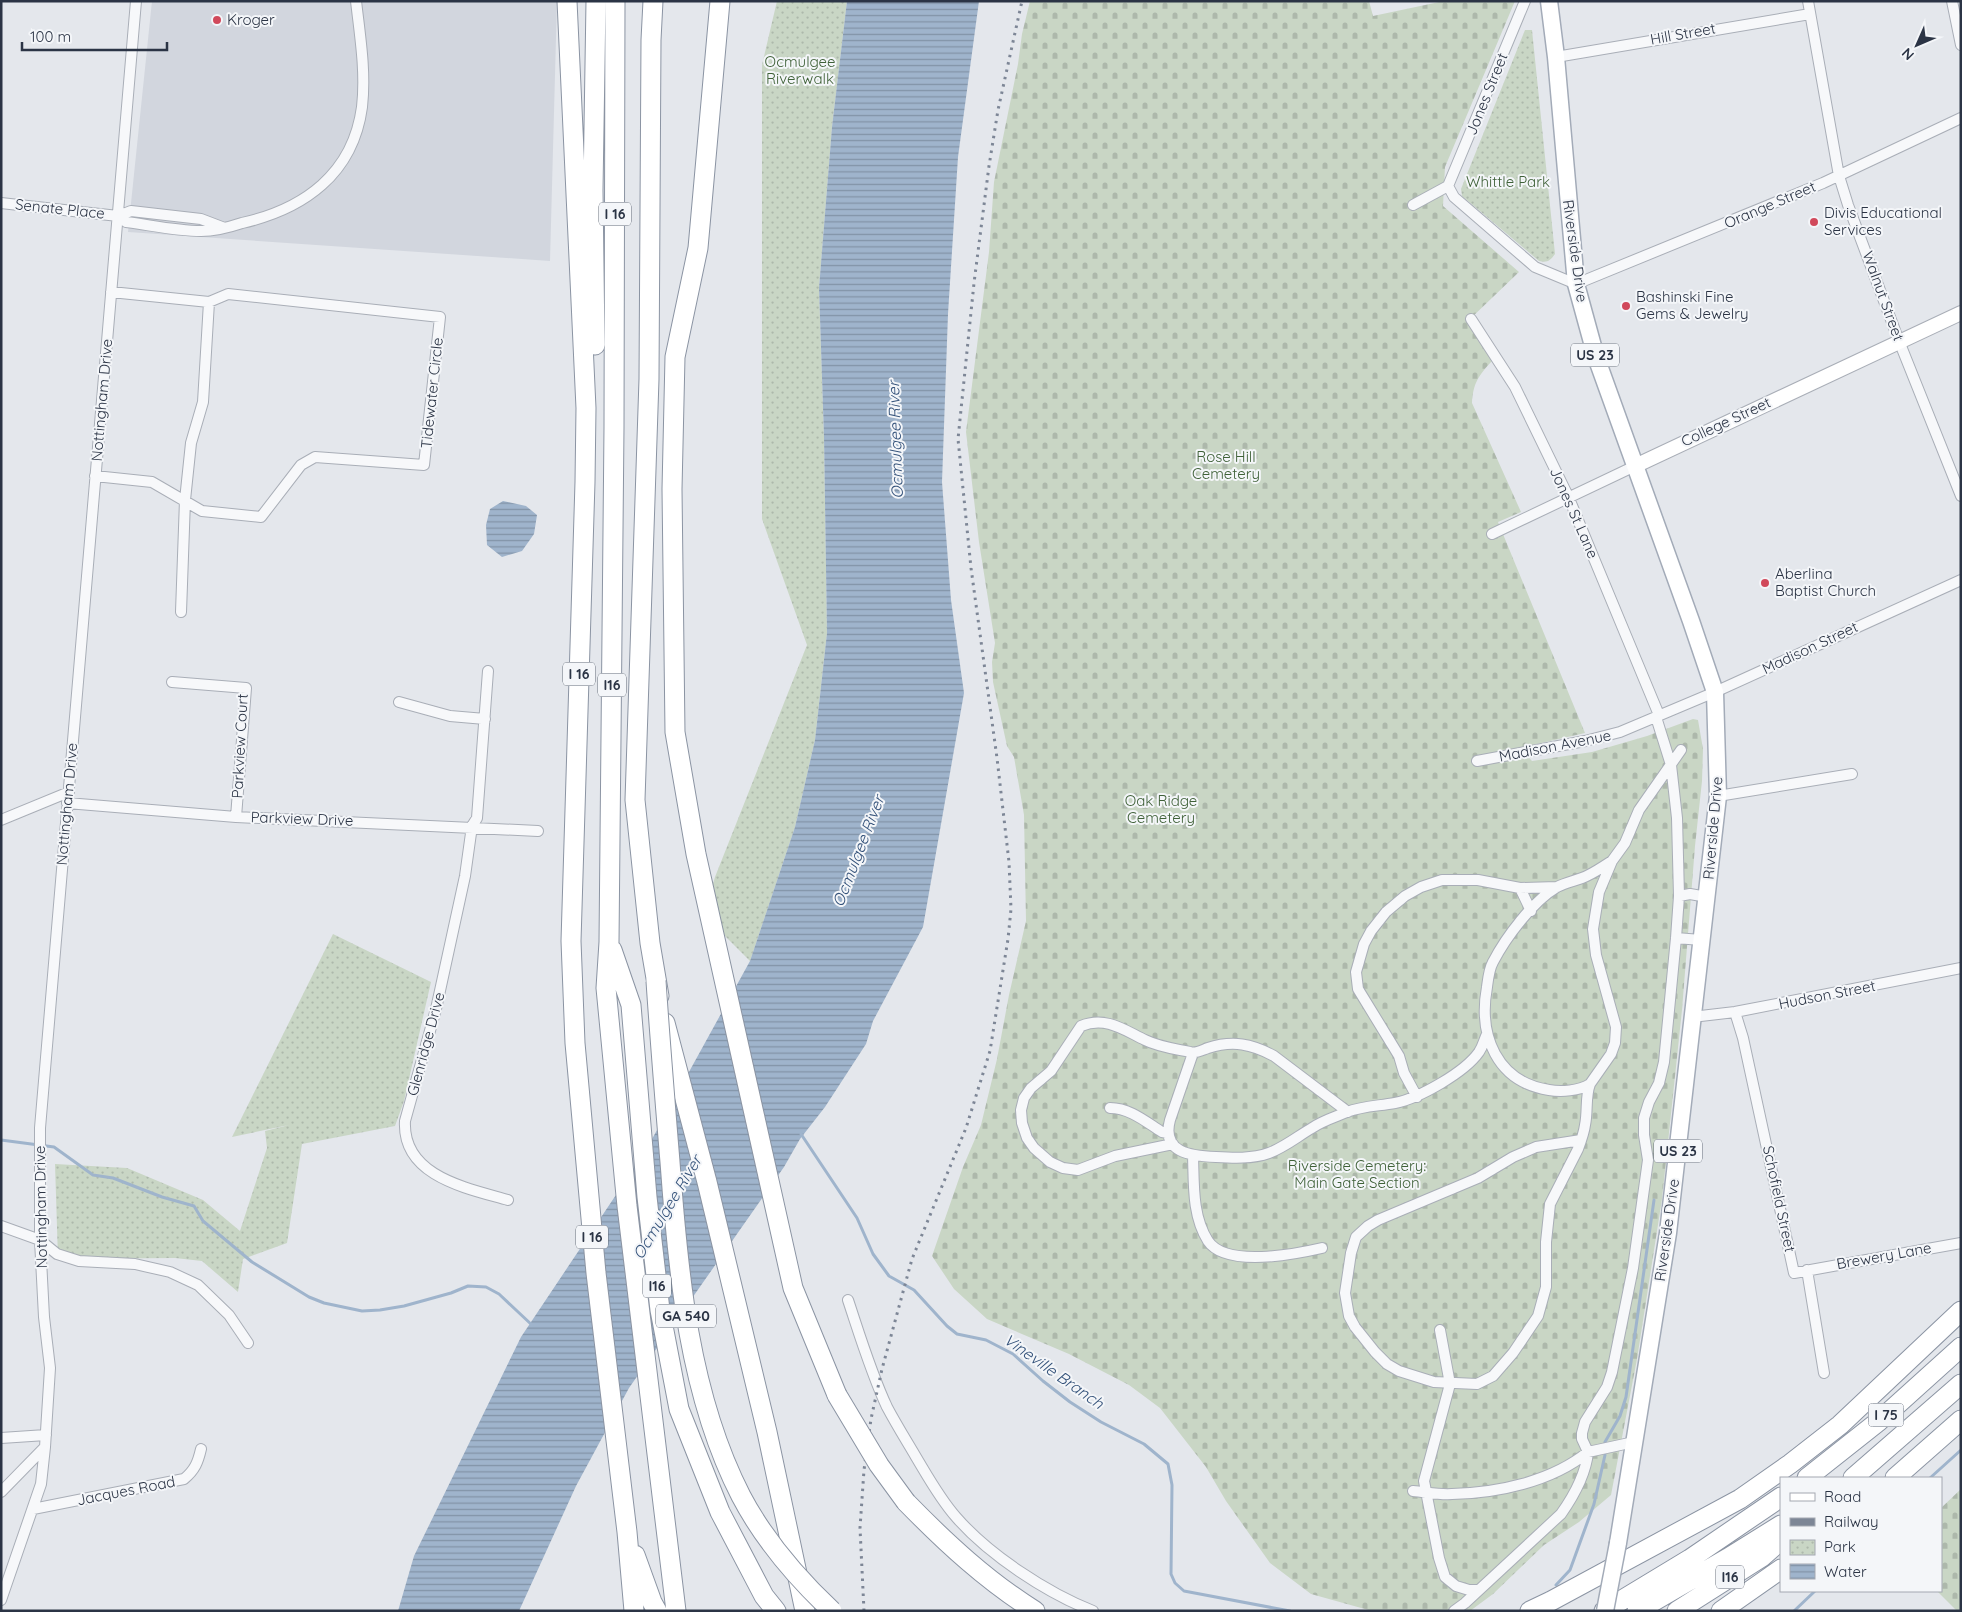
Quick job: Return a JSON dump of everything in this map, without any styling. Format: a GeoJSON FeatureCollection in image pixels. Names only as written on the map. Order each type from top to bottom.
{"type":"FeatureCollection","features":[{"type":"Feature","properties":{"kind":"highway"},"geometry":{"type":"LineString","coordinates":[[567,1],[586,408]]}},
{"type":"Feature","properties":{"kind":"highway"},"geometry":{"type":"LineString","coordinates":[[570,44],[573,1]]}},
{"type":"Feature","properties":{"kind":"highway","name":"I 16"},"geometry":{"type":"LineString","coordinates":[[596,1],[593,190],[596,366],[586,408],[571,941],[574,1043],[596,1273],[628,1532]]}},
{"type":"Feature","properties":{"kind":"highway","name":"I 16"},"geometry":{"type":"LineString","coordinates":[[614,428],[615,1]]}},
{"type":"Feature","properties":{"kind":"highway","name":"I 16"},"geometry":{"type":"LineString","coordinates":[[653,1],[649,379],[635,800],[656,981],[670,1047],[679,1073],[684,1101],[707,1182],[753,1376],[805,1611]]}},
{"type":"Feature","properties":{"kind":"highway"},"geometry":{"type":"LineString","coordinates":[[720,1],[698,248],[675,357],[672,489],[676,732],[696,854],[793,1288],[837,1395],[879,1465],[906,1502],[969,1563],[1035,1611]]}},
{"type":"Feature","properties":{"kind":"highway","name":"I16"},"geometry":{"type":"LineString","coordinates":[[614,428],[609,942],[631,1005],[646,1197],[660,1310],[679,1409],[720,1512],[764,1596],[776,1611]]}},
{"type":"Feature","properties":{"kind":"highway"},"geometry":{"type":"LineString","coordinates":[[609,942],[606,988],[623,1166],[676,1611]]}},
{"type":"Feature","properties":{"kind":"highway","name":"GA 540"},"geometry":{"type":"LineString","coordinates":[[656,981],[676,1243],[687,1318],[702,1395],[727,1464],[740,1494],[757,1523],[816,1596],[832,1611]]}},
{"type":"Feature","properties":{"kind":"highway"},"geometry":{"type":"LineString","coordinates":[[1530,1611],[1740,1499],[1790,1464],[1840,1424],[1961,1311]]}},
{"type":"Feature","properties":{"kind":"highway","name":"I 75"},"geometry":{"type":"LineString","coordinates":[[1808,1477],[1879,1421],[1961,1347]]}},
{"type":"Feature","properties":{"kind":"highway","name":"I 75"},"geometry":{"type":"LineString","coordinates":[[1856,1475],[1961,1384]]}},
{"type":"Feature","properties":{"kind":"highway"},"geometry":{"type":"LineString","coordinates":[[1896,1477],[1961,1420]]}},
{"type":"Feature","properties":{"kind":"highway"},"geometry":{"type":"LineString","coordinates":[[1604,1611],[1690,1559],[1780,1498]]}},
{"type":"Feature","properties":{"kind":"highway"},"geometry":{"type":"LineString","coordinates":[[1637,1611],[1780,1526]]}},
{"type":"Feature","properties":{"kind":"highway"},"geometry":{"type":"LineString","coordinates":[[628,1532],[634,1611]]}},
{"type":"Feature","properties":{"kind":"highway"},"geometry":{"type":"LineString","coordinates":[[628,1532],[652,1602],[657,1611]]}},
{"type":"Feature","properties":{"kind":"highway","name":"I16"},"geometry":{"type":"LineString","coordinates":[[1677,1611],[1762,1557],[1780,1541]]}},
{"type":"Feature","properties":{"kind":"highway"},"geometry":{"type":"LineString","coordinates":[[1721,1611],[1780,1570]]}},
{"type":"Feature","properties":{"kind":"main road","name":"Riverside Drive"},"geometry":{"type":"LineString","coordinates":[[1549,1],[1556,57],[1576,284],[1596,357],[1715,692],[1718,796],[1668,1233],[1618,1543],[1604,1611]]}},
{"type":"Feature","properties":{"kind":"street","name":"Nottingham Drive"},"geometry":{"type":"LineString","coordinates":[[1,1600],[41,1484],[45,1447],[50,1368],[44,1316],[40,1240],[40,1138],[136,1]]}},
{"type":"Feature","properties":{"kind":"street","name":"Senate Place"},"geometry":{"type":"LineString","coordinates":[[1,203],[118,216],[130,212],[193,218],[202,219],[224,227],[268,216],[294,206],[322,185],[343,159],[355,135],[363,98],[362,57],[356,1]]}},
{"type":"Feature","properties":{"kind":"street","name":"Jones Street"},"geometry":{"type":"LineString","coordinates":[[1448,186],[1525,1]]}},
{"type":"Feature","properties":{"kind":"street","name":"Walnut Street"},"geometry":{"type":"LineString","coordinates":[[1808,1],[1839,176],[1899,341],[1961,496]]}},
{"type":"Feature","properties":{"kind":"street"},"geometry":{"type":"LineString","coordinates":[[1952,1],[1961,45]]}},
{"type":"Feature","properties":{"kind":"street","name":"Hill Street"},"geometry":{"type":"LineString","coordinates":[[1556,57],[1810,14]]}},
{"type":"Feature","properties":{"kind":"street","name":"Orange Street"},"geometry":{"type":"LineString","coordinates":[[1576,284],[1642,259],[1839,176],[1961,118]]}},
{"type":"Feature","properties":{"kind":"street"},"geometry":{"type":"LineString","coordinates":[[1413,205],[1448,186],[1454,197],[1535,267],[1576,284]]}},
{"type":"Feature","properties":{"kind":"street","name":"Tidewater Circle"},"geometry":{"type":"LineString","coordinates":[[95,476],[152,482],[202,511],[261,517],[301,464],[315,457],[424,465],[440,317],[228,294],[209,302],[111,292]]}},
{"type":"Feature","properties":{"kind":"street"},"geometry":{"type":"LineString","coordinates":[[181,612],[185,500],[191,443],[204,402],[209,302]]}},
{"type":"Feature","properties":{"kind":"street","name":"College Street"},"geometry":{"type":"LineString","coordinates":[[1492,534],[1568,496],[1899,341],[1961,314]]}},
{"type":"Feature","properties":{"kind":"street","name":"Jones St Lane"},"geometry":{"type":"LineString","coordinates":[[1470,319],[1515,387],[1568,496],[1657,716],[1671,765],[1677,818],[1679,896],[1662,1074],[1644,1118],[1648,1160],[1633,1268],[1612,1372],[1607,1387],[1585,1422],[1582,1433],[1582,1439],[1588,1452]]}},
{"type":"Feature","properties":{"kind":"street","name":"Madison Street"},"geometry":{"type":"LineString","coordinates":[[1657,716],[1715,692],[1961,580]]}},
{"type":"Feature","properties":{"kind":"street","name":"Glenridge Drive"},"geometry":{"type":"LineString","coordinates":[[488,671],[477,818],[472,826],[465,876],[451,947],[436,1010],[405,1120],[404,1134],[414,1156],[424,1167],[466,1188],[508,1200]]}},
{"type":"Feature","properties":{"kind":"street","name":"Parkview Court"},"geometry":{"type":"LineString","coordinates":[[172,682],[246,688],[236,816]]}},
{"type":"Feature","properties":{"kind":"street"},"geometry":{"type":"LineString","coordinates":[[399,702],[450,716],[485,719]]}},
{"type":"Feature","properties":{"kind":"street","name":"Madison Avenue"},"geometry":{"type":"LineString","coordinates":[[1477,761],[1602,737],[1620,732],[1657,716]]}},
{"type":"Feature","properties":{"kind":"street"},"geometry":{"type":"LineString","coordinates":[[1581,1140],[1536,1148],[1513,1157],[1478,1178],[1378,1220],[1356,1237],[1349,1264],[1345,1293],[1349,1316],[1370,1348],[1387,1364],[1399,1372],[1420,1378],[1450,1384],[1477,1384],[1493,1376],[1513,1353],[1538,1316],[1546,1288],[1546,1242],[1550,1204],[1570,1168],[1581,1140],[1586,1124],[1587,1091],[1611,1054],[1615,1043],[1616,1026],[1596,955],[1593,929],[1598,892],[1612,861],[1625,844],[1639,810],[1681,750]]}},
{"type":"Feature","properties":{"kind":"street"},"geometry":{"type":"LineString","coordinates":[[1718,796],[1852,774]]}},
{"type":"Feature","properties":{"kind":"street"},"geometry":{"type":"LineString","coordinates":[[1,820],[69,792]]}},
{"type":"Feature","properties":{"kind":"street","name":"Parkview Drive"},"geometry":{"type":"LineString","coordinates":[[67,803],[236,816],[538,830]]}},
{"type":"Feature","properties":{"kind":"street"},"geometry":{"type":"LineString","coordinates":[[1417,1097],[1404,1073],[1399,1056],[1358,989],[1356,972],[1364,944],[1371,931],[1386,912],[1405,896],[1421,887],[1442,880],[1478,880],[1520,888],[1557,887],[1584,878],[1612,861]]}},
{"type":"Feature","properties":{"kind":"street"},"geometry":{"type":"LineString","coordinates":[[1584,878],[1598,892]]}},
{"type":"Feature","properties":{"kind":"street"},"geometry":{"type":"LineString","coordinates":[[1193,1053],[1170,1120],[1168,1133],[1172,1144],[1181,1151],[1193,1155],[1236,1158],[1267,1153],[1294,1140],[1314,1126],[1348,1112],[1417,1097],[1442,1082],[1475,1056],[1483,1045],[1486,1034],[1484,1004],[1492,964],[1506,941],[1531,911],[1557,887]]}},
{"type":"Feature","properties":{"kind":"street"},"geometry":{"type":"LineString","coordinates":[[1520,888],[1531,911]]}},
{"type":"Feature","properties":{"kind":"street"},"geometry":{"type":"LineString","coordinates":[[1679,896],[1690,894],[1706,897]]}},
{"type":"Feature","properties":{"kind":"street"},"geometry":{"type":"LineString","coordinates":[[1676,938],[1701,940]]}},
{"type":"Feature","properties":{"kind":"street","name":"Hudson Street"},"geometry":{"type":"LineString","coordinates":[[1692,1017],[1734,1012],[1961,968]]}},
{"type":"Feature","properties":{"kind":"street","name":"Schofield Street"},"geometry":{"type":"LineString","coordinates":[[1734,1012],[1743,1038],[1794,1273],[1807,1270],[1824,1373]]}},
{"type":"Feature","properties":{"kind":"street"},"geometry":{"type":"LineString","coordinates":[[1172,1144],[1115,1156],[1078,1170],[1063,1168],[1042,1156],[1027,1138],[1022,1123],[1021,1110],[1024,1098],[1031,1088],[1051,1071],[1081,1026],[1096,1022],[1127,1029],[1146,1041],[1193,1053],[1230,1043],[1246,1044],[1261,1049],[1274,1056],[1348,1112]]}},
{"type":"Feature","properties":{"kind":"street"},"geometry":{"type":"LineString","coordinates":[[1486,1034],[1500,1064],[1530,1086],[1556,1091],[1580,1089],[1590,1084]]}},
{"type":"Feature","properties":{"kind":"street"},"geometry":{"type":"LineString","coordinates":[[1475,1056],[1486,1055],[1497,1058]]}},
{"type":"Feature","properties":{"kind":"street"},"geometry":{"type":"LineString","coordinates":[[1110,1108],[1120,1108],[1131,1112],[1162,1132],[1168,1133]]}},
{"type":"Feature","properties":{"kind":"street"},"geometry":{"type":"LineString","coordinates":[[1193,1155],[1194,1198],[1197,1214],[1209,1243],[1236,1256],[1256,1257],[1296,1254],[1322,1248]]}},
{"type":"Feature","properties":{"kind":"street"},"geometry":{"type":"LineString","coordinates":[[1,1226],[40,1240],[57,1254],[79,1261],[135,1264],[170,1272],[198,1285],[229,1315],[248,1343]]}},
{"type":"Feature","properties":{"kind":"street","name":"Brewery Lane"},"geometry":{"type":"LineString","coordinates":[[1807,1270],[1961,1242]]}},
{"type":"Feature","properties":{"kind":"street"},"geometry":{"type":"LineString","coordinates":[[848,1300],[872,1371],[887,1407],[946,1504],[970,1532],[1012,1565],[1043,1586],[1075,1604],[1093,1611]]}},
{"type":"Feature","properties":{"kind":"street"},"geometry":{"type":"LineString","coordinates":[[1440,1330],[1450,1384],[1424,1481],[1439,1558],[1445,1577],[1456,1586],[1469,1590],[1479,1590]]}},
{"type":"Feature","properties":{"kind":"street"},"geometry":{"type":"LineString","coordinates":[[1,1438],[46,1435]]}},
{"type":"Feature","properties":{"kind":"street"},"geometry":{"type":"LineString","coordinates":[[1413,1491],[1450,1495],[1477,1493],[1520,1485],[1569,1465],[1588,1452],[1634,1442]]}},
{"type":"Feature","properties":{"kind":"street"},"geometry":{"type":"LineString","coordinates":[[1,1492],[45,1447]]}},
{"type":"Feature","properties":{"kind":"street","name":"Jacques Road"},"geometry":{"type":"LineString","coordinates":[[33,1509],[184,1479],[197,1465],[201,1449]]}},
{"type":"Feature","properties":{"kind":"street"},"geometry":{"type":"LineString","coordinates":[[1454,1611],[1561,1514],[1569,1503],[1578,1484],[1588,1452]]}},
{"type":"Feature","properties":{"kind":"shaded area"},"geometry":{"type":"Polygon","coordinates":[[[152,1],[557,1],[550,261],[128,232],[152,1]]]}},
{"type":"Feature","properties":{"kind":"green space","name":"Ocmulgee Riverwalk"},"geometry":{"type":"Polygon","coordinates":[[[777,1],[847,1],[832,127],[819,288],[824,437],[827,633],[815,740],[795,827],[750,961],[704,915],[715,877],[807,645],[762,519],[762,65],[777,1]]]}},
{"type":"Feature","properties":{"kind":"green space"},"geometry":{"type":"Polygon","coordinates":[[[1030,1],[1369,1],[1373,16],[1444,1],[1515,1],[1445,167],[1443,206],[1519,272],[1469,320],[1492,361],[1478,380],[1472,403],[1521,512],[1498,522],[1585,733],[1520,748],[1532,761],[1592,752],[1647,736],[1693,719],[1698,720],[1703,749],[1702,781],[1682,1010],[1662,1199],[1637,1359],[1611,1495],[1579,1522],[1544,1545],[1493,1594],[1470,1611],[1372,1611],[1311,1594],[1270,1563],[1226,1501],[1206,1467],[1160,1408],[1129,1385],[1069,1354],[987,1319],[954,1289],[932,1256],[963,1167],[981,1125],[1026,921],[1024,815],[1014,757],[1007,746],[993,682],[992,662],[995,643],[979,542],[966,432],[989,252],[994,182],[1030,1]]]}},
{"type":"Feature","properties":{"kind":"green space","name":"Whittle Park"},"geometry":{"type":"Polygon","coordinates":[[[1525,30],[1532,30],[1555,254],[1546,262],[1539,261],[1462,196],[1461,189],[1525,30]]]}},
{"type":"Feature","properties":{"kind":"green space"},"geometry":{"type":"Polygon","coordinates":[[[333,934],[431,982],[404,1101],[395,1126],[302,1144],[287,1243],[243,1259],[238,1292],[202,1261],[175,1258],[58,1259],[55,1164],[127,1168],[203,1200],[240,1231],[267,1148],[265,1131],[289,1125],[232,1137],[333,934]]]}},
{"type":"Feature","properties":{"kind":"green space"},"geometry":{"type":"Polygon","coordinates":[[[1961,1489],[1961,1611],[1957,1611],[1938,1592],[1942,1592],[1942,1507],[1961,1489]]]}},
{"type":"Feature","properties":{"kind":"water","name":"Ocmulgee River"},"geometry":{"type":"Polygon","coordinates":[[[847,1],[979,1],[958,157],[948,314],[942,482],[951,600],[964,693],[923,927],[873,1021],[866,1044],[825,1107],[800,1139],[784,1167],[629,1388],[576,1486],[519,1611],[398,1611],[414,1556],[521,1337],[646,1150],[750,961],[795,827],[815,740],[827,633],[824,437],[819,288],[832,127],[847,1]]]}},
{"type":"Feature","properties":{"kind":"water"},"geometry":{"type":"Polygon","coordinates":[[[503,501],[526,506],[537,515],[534,534],[522,551],[502,557],[487,545],[486,525],[490,509],[503,501]]]}},
{"type":"Feature","properties":{"kind":"waterway","name":"Vineville Branch"},"geometry":{"type":"LineString","coordinates":[[801,1134],[857,1218],[873,1254],[889,1276],[914,1290],[947,1326],[957,1334],[986,1340],[1013,1354],[1070,1402],[1101,1422],[1144,1444],[1168,1464],[1172,1485],[1171,1574],[1175,1583],[1184,1591],[1290,1611]]}},
{"type":"Feature","properties":{"kind":"waterway"},"geometry":{"type":"LineString","coordinates":[[1,1140],[54,1147],[93,1175],[113,1178],[162,1197],[194,1206],[203,1221],[252,1262],[309,1297],[324,1303],[362,1311],[380,1310],[404,1306],[451,1293],[468,1286],[486,1287],[499,1294],[532,1325]]}},
{"type":"Feature","properties":{"kind":"waterway"},"geometry":{"type":"LineString","coordinates":[[1605,1442],[1620,1416],[1626,1397],[1654,1200]]}},
{"type":"Feature","properties":{"kind":"waterway"},"geometry":{"type":"LineString","coordinates":[[1931,1477],[1961,1450]]}},
{"type":"Feature","properties":{"kind":"waterway"},"geometry":{"type":"LineString","coordinates":[[1556,1585],[1570,1570],[1594,1504],[1605,1455]]}},
{"type":"Feature","properties":{"kind":"waterway"},"geometry":{"type":"LineString","coordinates":[[1794,1611],[1814,1592]]}},
{"type":"Feature","properties":{"kind":"railway"},"geometry":{"type":"LineString","coordinates":[[864,1611],[860,1528],[864,1470],[871,1419],[882,1369],[912,1259],[966,1128],[990,1051],[1011,909],[1009,862],[971,568],[958,439],[974,283],[989,166],[998,110],[1022,1]]}},
{"type":"Feature","properties":{"kind":"place","name":"Kroger"},"geometry":{"type":"Point","coordinates":[217,20]}},
{"type":"Feature","properties":{"kind":"place","name":"Divis Educational Services"},"geometry":{"type":"Point","coordinates":[1814,222]}},
{"type":"Feature","properties":{"kind":"place","name":"Bashinski Fine Gems & Jewelry"},"geometry":{"type":"Point","coordinates":[1626,306]}},
{"type":"Feature","properties":{"kind":"place","name":"Aberlina Baptist Church"},"geometry":{"type":"Point","coordinates":[1765,583]}},
{"type":"Feature","properties":{"kind":"park label","name":"Rose Hill Cemetery"},"geometry":{"type":"Point","coordinates":[1226,466]}},
{"type":"Feature","properties":{"kind":"park label","name":"Oak Ridge Cemetery"},"geometry":{"type":"Point","coordinates":[1161,810]}},
{"type":"Feature","properties":{"kind":"park label","name":"Riverside Cemetery: Main Gate Section"},"geometry":{"type":"Point","coordinates":[1357,1174]}}]}
